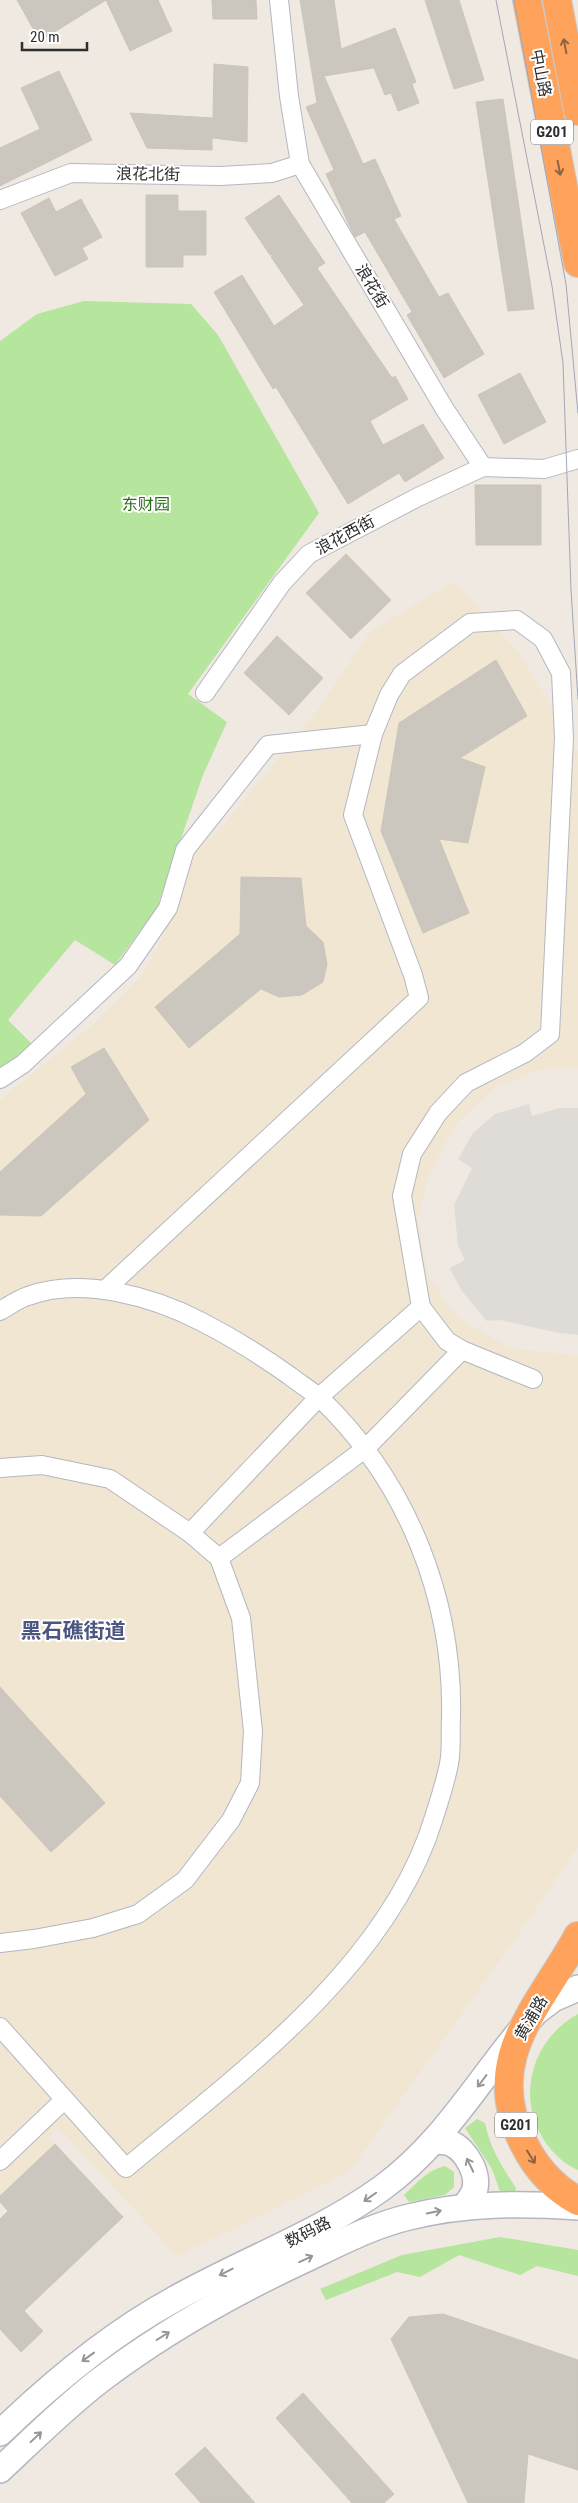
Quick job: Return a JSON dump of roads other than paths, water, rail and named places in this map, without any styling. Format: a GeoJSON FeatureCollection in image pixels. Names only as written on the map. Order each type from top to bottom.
{"type":"FeatureCollection","features":[{"type":"Feature","properties":{"kind":"highway","name":"中山路"},"geometry":{"type":"LineString","coordinates":[[527,0],[578,263]]}},
{"type":"Feature","properties":{"kind":"highway","name":"中山路"},"geometry":{"type":"LineString","coordinates":[[556,0],[578,111]]}},
{"type":"Feature","properties":{"kind":"highway","name":"黄浦路"},"geometry":{"type":"LineString","coordinates":[[578,1936],[522,2028],[513,2051],[508,2078],[510,2108],[518,2133],[532,2159],[548,2179],[566,2194],[578,2200]]}},
{"type":"Feature","properties":{"kind":"main road","name":"数码路"},"geometry":{"type":"LineString","coordinates":[[0,2433],[39,2396],[126,2330],[171,2301],[346,2213],[384,2187],[418,2159],[453,2120],[536,2012],[553,1999],[578,1988]]}},
{"type":"Feature","properties":{"kind":"main road"},"geometry":{"type":"LineString","coordinates":[[434,2141],[450,2143],[462,2152],[472,2165],[476,2180],[474,2193],[464,2207]]}},
{"type":"Feature","properties":{"kind":"main road","name":"数码路"},"geometry":{"type":"LineString","coordinates":[[0,2470],[97,2382],[140,2350],[237,2292],[370,2228],[408,2217],[464,2207],[538,2204],[578,2207]]}},
{"type":"Feature","properties":{"kind":"street","name":"浪花街"},"geometry":{"type":"LineString","coordinates":[[279,0],[289,96],[300,164],[444,408],[483,467]]}},
{"type":"Feature","properties":{"kind":"street","name":"浪花北街"},"geometry":{"type":"LineString","coordinates":[[0,200],[71,173],[220,176],[272,173],[300,164]]}},
{"type":"Feature","properties":{"kind":"street"},"geometry":{"type":"LineString","coordinates":[[483,467],[544,469],[578,460]]}},
{"type":"Feature","properties":{"kind":"street","name":"浪花西街"},"geometry":{"type":"LineString","coordinates":[[205,693],[282,583],[309,554],[418,497],[483,467]]}},
{"type":"Feature","properties":{"kind":"street"},"geometry":{"type":"LineString","coordinates":[[106,1289],[419,998],[413,975],[353,815],[373,734],[390,695],[402,674],[470,623],[517,620],[543,639],[561,673],[564,738],[550,1034],[525,1053],[466,1083],[438,1113],[412,1154],[402,1196],[421,1307],[447,1341],[462,1350],[533,1379]]}},
{"type":"Feature","properties":{"kind":"street"},"geometry":{"type":"LineString","coordinates":[[0,1079],[23,1064],[128,966],[168,908],[185,850],[268,745],[373,734]]}},
{"type":"Feature","properties":{"kind":"street"},"geometry":{"type":"LineString","coordinates":[[0,1311],[29,1295],[58,1290],[106,1289],[172,1306],[247,1345],[319,1397],[366,1448],[395,1491],[426,1559],[445,1625],[452,1690],[449,1762],[427,1837],[407,1884],[360,1955],[270,2048],[126,2168],[0,2027]]}},
{"type":"Feature","properties":{"kind":"street"},"geometry":{"type":"LineString","coordinates":[[190,1532],[319,1397],[421,1307]]}},
{"type":"Feature","properties":{"kind":"street"},"geometry":{"type":"LineString","coordinates":[[219,1558],[366,1448],[462,1350]]}},
{"type":"Feature","properties":{"kind":"street"},"geometry":{"type":"LineString","coordinates":[[0,1468],[42,1465],[110,1479],[190,1532],[219,1558],[241,1618],[253,1731],[250,1782],[231,1820],[185,1880],[138,1914],[94,1928],[34,1939],[0,1942]]}},
{"type":"Feature","properties":{"kind":"street"},"geometry":{"type":"LineString","coordinates":[[0,2161],[64,2100]]}},
{"type":"Feature","properties":{"kind":"tram line"},"geometry":{"type":"LineString","coordinates":[[496,0],[552,286],[563,363],[571,590],[578,699]]}},
{"type":"Feature","properties":{"kind":"tram line"},"geometry":{"type":"LineString","coordinates":[[514,0],[566,284],[578,413]]}},
{"type":"Feature","properties":{"kind":"district","name":"黑石礁街道"},"geometry":{"type":"Point","coordinates":[73,1631]}},
{"type":"Feature","properties":{"kind":"park label","name":"东财园"},"geometry":{"type":"Point","coordinates":[146,504]}}]}
